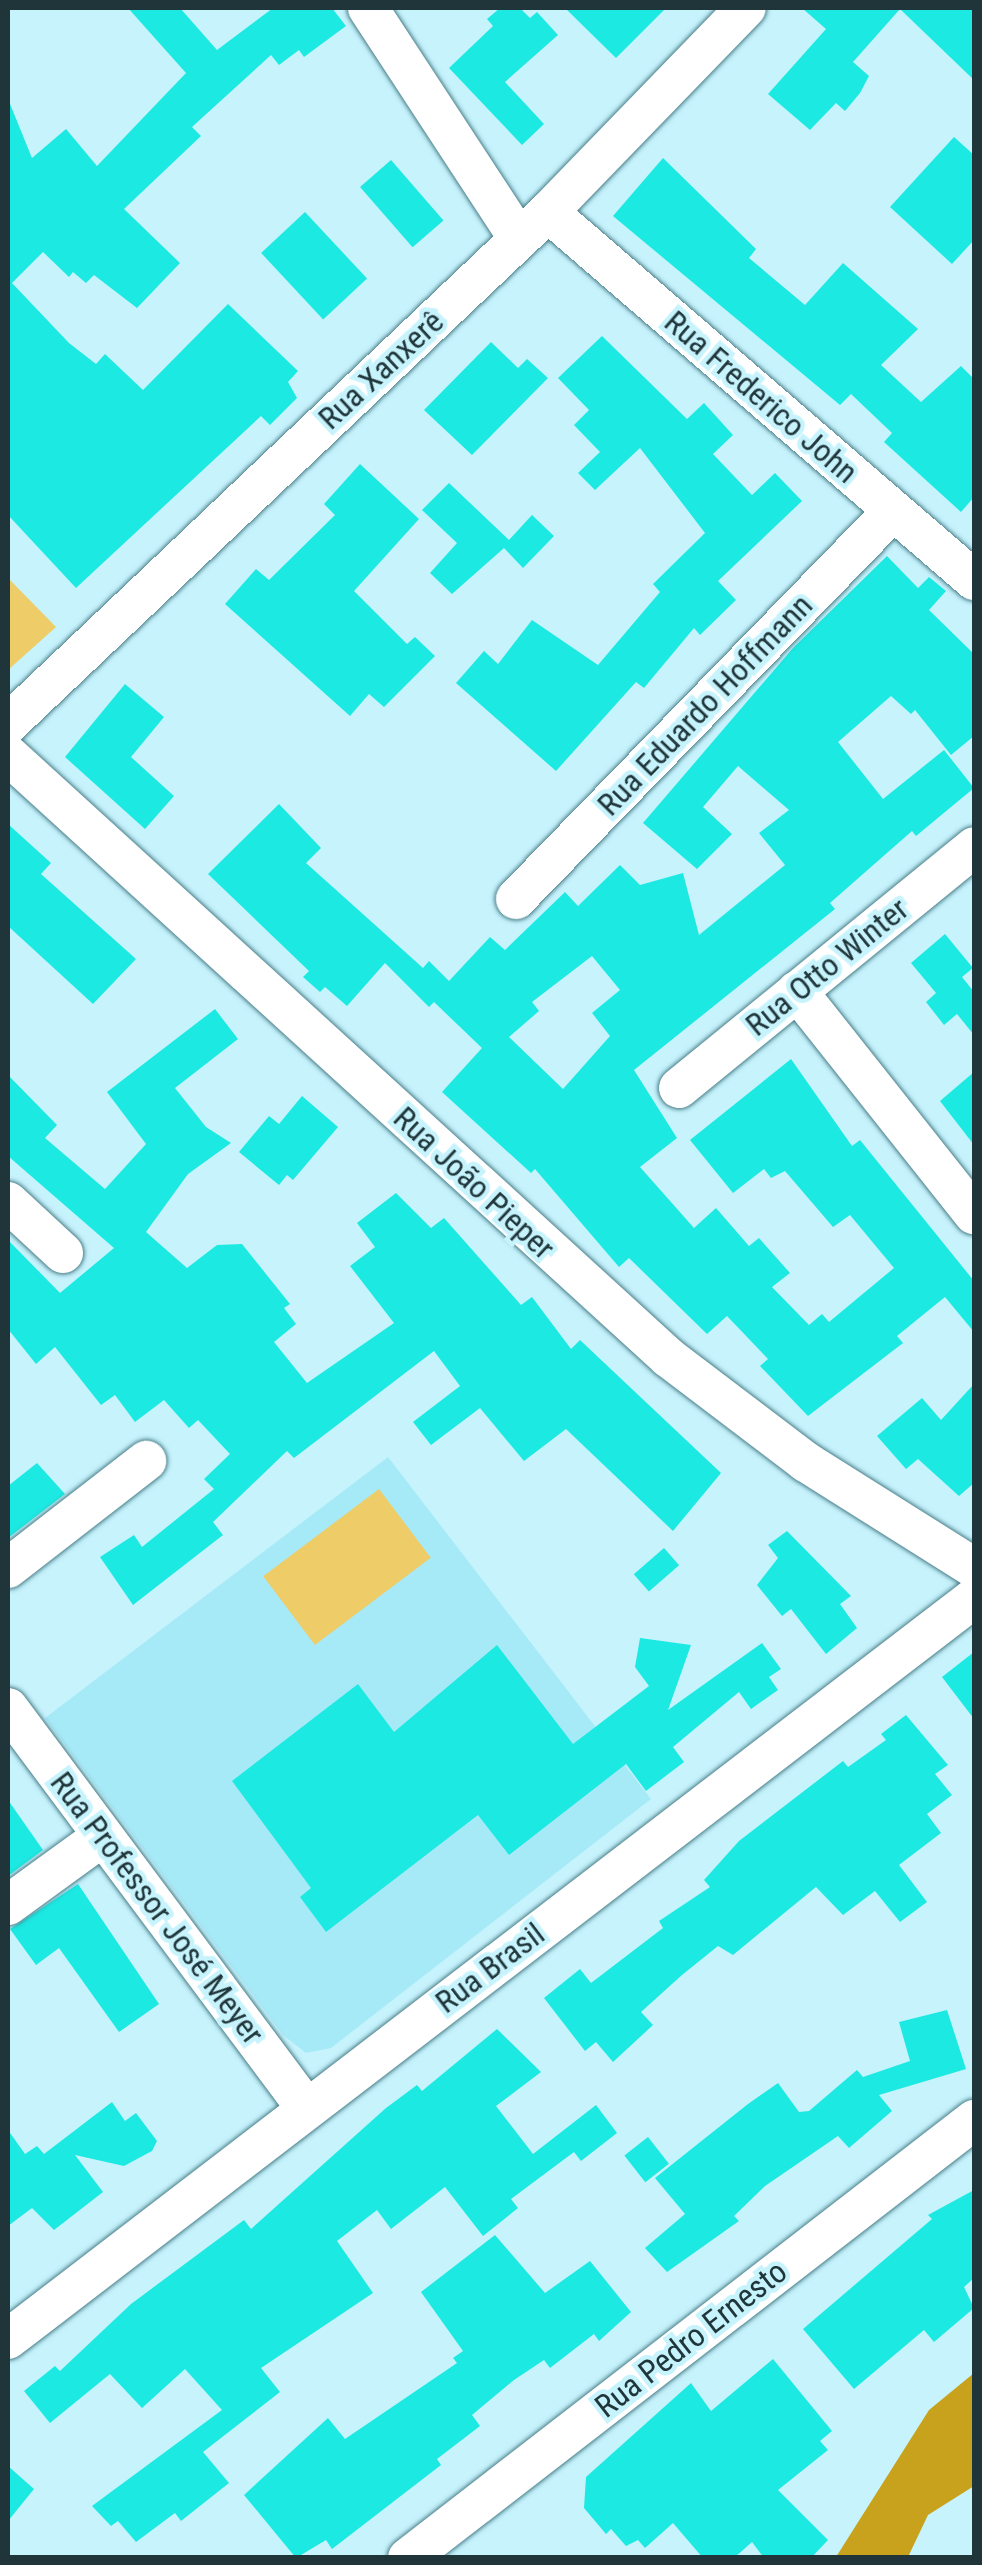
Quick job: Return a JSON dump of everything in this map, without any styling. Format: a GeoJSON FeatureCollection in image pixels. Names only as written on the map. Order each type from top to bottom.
{"type":"FeatureCollection","features":[{"type":"Feature","properties":{"kind":"street","name":"Rua Frederico John"},"geometry":{"type":"LineString","coordinates":[[368,8],[533,226],[893,511],[974,580]]}},
{"type":"Feature","properties":{"kind":"street","name":"Rua Xanxerê"},"geometry":{"type":"LineString","coordinates":[[8,724],[533,226],[746,8]]}},
{"type":"Feature","properties":{"kind":"street","name":"Rua Eduardo Hoffmann"},"geometry":{"type":"LineString","coordinates":[[516,899],[893,511]]}},
{"type":"Feature","properties":{"kind":"street","name":"Rua João Pieper"},"geometry":{"type":"LineString","coordinates":[[8,755],[670,1358],[806,1462],[974,1568]]}},
{"type":"Feature","properties":{"kind":"street","name":"Rua Otto Winter"},"geometry":{"type":"LineString","coordinates":[[679,1088],[974,847]]}},
{"type":"Feature","properties":{"kind":"street"},"geometry":{"type":"LineString","coordinates":[[798,991],[974,1214]]}},
{"type":"Feature","properties":{"kind":"street"},"geometry":{"type":"LineString","coordinates":[[8,1202],[63,1253]]}},
{"type":"Feature","properties":{"kind":"street"},"geometry":{"type":"LineString","coordinates":[[8,1568],[146,1461]]}},
{"type":"Feature","properties":{"kind":"street","name":"Rua Brasil"},"geometry":{"type":"LineString","coordinates":[[8,2340],[974,1598]]}},
{"type":"Feature","properties":{"kind":"street","name":"Rua Professor José Meyer"},"geometry":{"type":"LineString","coordinates":[[8,1708],[306,2108]]}},
{"type":"Feature","properties":{"kind":"street"},"geometry":{"type":"LineString","coordinates":[[8,1905],[103,1836]]}},
{"type":"Feature","properties":{"kind":"street","name":"Rua Pedro Ernesto"},"geometry":{"type":"LineString","coordinates":[[408,2558],[974,2120]]}},
{"type":"Feature","properties":{"kind":"shaded area"},"geometry":{"type":"Polygon","coordinates":[[[8,578],[56,627],[8,670],[8,578]]]}},
{"type":"Feature","properties":{"kind":"shaded area"},"geometry":{"type":"Polygon","coordinates":[[[388,1457],[651,1799],[331,2048],[306,2053],[283,2035],[45,1718],[388,1457]]]}},
{"type":"Feature","properties":{"kind":"shaded area"},"geometry":{"type":"Polygon","coordinates":[[[379,1489],[431,1558],[315,1645],[263,1576],[379,1489]]]}},
{"type":"Feature","properties":{"kind":"shaded area"},"geometry":{"type":"Polygon","coordinates":[[[974,2373],[974,2486],[928,2515],[908,2557],[836,2557],[929,2410],[974,2373]]]}},
{"type":"Feature","properties":{"kind":"building"},"geometry":{"type":"Polygon","coordinates":[[[128,8],[180,8],[217,50],[273,8],[332,8],[346,26],[304,57],[299,50],[279,65],[271,55],[192,127],[201,136],[124,209],[180,263],[137,308],[94,275],[86,283],[73,272],[69,277],[43,252],[12,283],[69,343],[96,364],[105,354],[143,390],[228,304],[298,371],[288,382],[297,398],[270,425],[261,416],[76,588],[8,515],[8,99],[32,158],[66,129],[97,166],[186,73],[128,8]]]}},
{"type":"Feature","properties":{"kind":"building"},"geometry":{"type":"Polygon","coordinates":[[[500,8],[520,8],[530,18],[537,12],[558,35],[505,82],[544,124],[522,145],[449,68],[493,26],[487,19],[500,8]]]}},
{"type":"Feature","properties":{"kind":"building"},"geometry":{"type":"Polygon","coordinates":[[[565,8],[666,8],[616,58],[565,8]]]}},
{"type":"Feature","properties":{"kind":"building"},"geometry":{"type":"Polygon","coordinates":[[[802,8],[974,8],[974,80],[900,9],[853,62],[869,76],[860,93],[845,111],[836,103],[810,130],[768,94],[826,29],[802,8]]]}},
{"type":"Feature","properties":{"kind":"building"},"geometry":{"type":"Polygon","coordinates":[[[954,137],[974,155],[974,240],[952,264],[890,207],[954,137]]]}},
{"type":"Feature","properties":{"kind":"building"},"geometry":{"type":"Polygon","coordinates":[[[663,158],[756,249],[749,258],[805,305],[843,263],[918,329],[881,365],[921,402],[961,366],[974,379],[974,497],[961,512],[884,442],[892,433],[851,394],[840,405],[613,216],[663,158]]]}},
{"type":"Feature","properties":{"kind":"building"},"geometry":{"type":"Polygon","coordinates":[[[391,160],[443,220],[413,247],[360,187],[391,160]]]}},
{"type":"Feature","properties":{"kind":"building"},"geometry":{"type":"Polygon","coordinates":[[[305,212],[367,279],[323,319],[261,253],[305,212]]]}},
{"type":"Feature","properties":{"kind":"building"},"geometry":{"type":"Polygon","coordinates":[[[602,336],[687,419],[704,403],[733,435],[713,454],[752,495],[775,473],[802,501],[718,581],[736,600],[700,635],[694,628],[644,688],[636,682],[556,771],[456,683],[484,651],[498,664],[532,620],[598,665],[660,592],[653,584],[705,533],[640,448],[595,490],[578,473],[600,452],[574,425],[589,410],[558,378],[602,336]]]}},
{"type":"Feature","properties":{"kind":"building"},"geometry":{"type":"Polygon","coordinates":[[[491,342],[518,368],[527,359],[548,378],[472,455],[424,410],[491,342]]]}},
{"type":"Feature","properties":{"kind":"building"},"geometry":{"type":"Polygon","coordinates":[[[360,464],[419,519],[354,591],[407,644],[415,637],[435,656],[384,707],[369,694],[350,716],[225,604],[256,569],[269,580],[335,515],[324,504],[360,464]]]}},
{"type":"Feature","properties":{"kind":"building"},"geometry":{"type":"Polygon","coordinates":[[[449,483],[509,540],[532,515],[554,536],[523,568],[504,548],[452,594],[430,573],[457,543],[422,510],[449,483]]]}},
{"type":"Feature","properties":{"kind":"building"},"geometry":{"type":"Polygon","coordinates":[[[887,556],[918,588],[929,577],[946,591],[929,610],[974,654],[974,736],[951,755],[915,710],[911,714],[891,696],[838,742],[883,799],[944,750],[974,788],[916,836],[912,831],[830,903],[835,909],[634,1070],[677,1138],[640,1167],[694,1228],[716,1208],[749,1246],[759,1238],[790,1273],[772,1287],[809,1325],[822,1314],[829,1322],[894,1268],[850,1215],[833,1227],[785,1171],[771,1178],[764,1169],[733,1193],[690,1140],[791,1059],[852,1146],[860,1140],[974,1281],[974,1332],[945,1297],[897,1336],[903,1343],[808,1416],[760,1366],[768,1359],[727,1316],[707,1334],[629,1258],[619,1267],[535,1169],[531,1173],[442,1092],[482,1048],[434,1002],[429,1007],[385,963],[347,1006],[325,987],[320,992],[303,977],[309,971],[208,874],[279,804],[321,848],[306,863],[423,968],[429,961],[449,981],[490,937],[505,950],[565,892],[578,906],[620,865],[640,885],[683,873],[699,935],[785,865],[759,833],[789,810],[738,766],[703,807],[732,834],[697,869],[643,823],[793,648],[887,556]],[[592,956],[532,1002],[539,1011],[509,1037],[563,1089],[610,1036],[592,1013],[620,990],[592,956]]]}},
{"type":"Feature","properties":{"kind":"building"},"geometry":{"type":"Polygon","coordinates":[[[125,684],[164,717],[131,757],[174,796],[145,829],[65,757],[125,684]]]}},
{"type":"Feature","properties":{"kind":"building"},"geometry":{"type":"Polygon","coordinates":[[[8,824],[51,863],[41,874],[136,959],[93,1004],[8,926],[8,824]]]}},
{"type":"Feature","properties":{"kind":"building"},"geometry":{"type":"Polygon","coordinates":[[[945,934],[973,968],[962,977],[974,992],[974,1035],[957,1014],[944,1025],[926,1002],[936,993],[911,963],[945,934]]]}},
{"type":"Feature","properties":{"kind":"building"},"geometry":{"type":"Polygon","coordinates":[[[215,1009],[238,1039],[175,1088],[206,1127],[231,1143],[188,1174],[146,1232],[187,1268],[217,1245],[242,1244],[290,1304],[284,1308],[296,1324],[274,1342],[307,1383],[394,1323],[350,1266],[375,1247],[357,1223],[396,1193],[431,1228],[444,1218],[521,1305],[532,1297],[571,1349],[580,1340],[721,1473],[673,1531],[566,1429],[524,1461],[480,1408],[431,1445],[413,1422],[460,1386],[434,1351],[294,1458],[287,1451],[213,1522],[223,1535],[133,1605],[100,1557],[134,1535],[142,1547],[214,1489],[204,1479],[230,1454],[198,1420],[189,1428],[164,1400],[135,1422],[115,1395],[101,1405],[55,1347],[36,1364],[8,1329],[8,1240],[60,1293],[114,1248],[8,1156],[8,1075],[57,1125],[45,1138],[105,1189],[146,1144],[107,1092],[215,1009]]]}},
{"type":"Feature","properties":{"kind":"building"},"geometry":{"type":"Polygon","coordinates":[[[974,1072],[974,1145],[940,1101],[974,1072]]]}},
{"type":"Feature","properties":{"kind":"building"},"geometry":{"type":"Polygon","coordinates":[[[302,1096],[338,1127],[293,1180],[287,1175],[279,1185],[239,1152],[269,1116],[279,1124],[302,1096]]]}},
{"type":"Feature","properties":{"kind":"building"},"geometry":{"type":"Polygon","coordinates":[[[974,1384],[974,1483],[959,1496],[918,1459],[906,1469],[877,1436],[922,1398],[941,1420],[974,1384]]]}},
{"type":"Feature","properties":{"kind":"building"},"geometry":{"type":"Polygon","coordinates":[[[37,1463],[65,1494],[8,1538],[8,1486],[37,1463]]]}},
{"type":"Feature","properties":{"kind":"building"},"geometry":{"type":"Polygon","coordinates":[[[787,1531],[851,1596],[840,1604],[857,1628],[826,1654],[791,1609],[782,1616],[757,1585],[778,1558],[768,1545],[787,1531]]]}},
{"type":"Feature","properties":{"kind":"building"},"geometry":{"type":"Polygon","coordinates":[[[664,1548],[679,1565],[649,1592],[634,1574],[664,1548]]]}},
{"type":"Feature","properties":{"kind":"building"},"geometry":{"type":"Polygon","coordinates":[[[640,1638],[691,1645],[668,1710],[762,1643],[781,1669],[769,1677],[778,1690],[751,1709],[739,1692],[673,1747],[684,1762],[646,1791],[626,1764],[509,1855],[478,1815],[326,1932],[300,1897],[311,1888],[232,1781],[358,1684],[394,1732],[497,1645],[573,1744],[649,1686],[635,1667],[640,1638]]]}},
{"type":"Feature","properties":{"kind":"building"},"geometry":{"type":"Polygon","coordinates":[[[974,1652],[974,1719],[942,1677],[974,1652]]]}},
{"type":"Feature","properties":{"kind":"building"},"geometry":{"type":"Polygon","coordinates":[[[906,1715],[948,1765],[935,1774],[952,1795],[927,1814],[941,1833],[899,1865],[927,1902],[900,1922],[875,1891],[843,1915],[816,1887],[733,1955],[718,1946],[682,1975],[641,2012],[653,2025],[613,2062],[596,2042],[585,2051],[544,1998],[580,1969],[591,1983],[663,1928],[659,1921],[710,1887],[704,1880],[739,1841],[843,1761],[848,1767],[886,1740],[881,1734],[906,1715]]]}},
{"type":"Feature","properties":{"kind":"building"},"geometry":{"type":"Polygon","coordinates":[[[8,1800],[43,1850],[8,1876],[8,1800]]]}},
{"type":"Feature","properties":{"kind":"building"},"geometry":{"type":"Polygon","coordinates":[[[78,1884],[159,2004],[119,2032],[59,1948],[36,1965],[10,1929],[78,1884]]]}},
{"type":"Feature","properties":{"kind":"building"},"geometry":{"type":"Polygon","coordinates":[[[947,2010],[966,2069],[879,2095],[892,2111],[849,2148],[838,2136],[765,2186],[734,2216],[739,2221],[667,2272],[645,2248],[685,2214],[655,2178],[748,2104],[778,2083],[799,2112],[809,2111],[857,2070],[863,2077],[910,2061],[899,2022],[947,2010]]]}},
{"type":"Feature","properties":{"kind":"building"},"geometry":{"type":"Polygon","coordinates":[[[497,2029],[541,2072],[496,2106],[533,2154],[596,2105],[617,2133],[581,2161],[574,2152],[511,2199],[518,2208],[483,2236],[445,2187],[391,2229],[377,2210],[337,2241],[373,2293],[261,2368],[280,2392],[203,2452],[229,2483],[181,2521],[175,2513],[136,2542],[118,2521],[111,2526],[92,2506],[222,2410],[185,2369],[142,2408],[110,2374],[50,2423],[24,2391],[55,2366],[60,2371],[131,2304],[244,2220],[251,2229],[386,2108],[417,2085],[422,2091],[497,2029]]]}},
{"type":"Feature","properties":{"kind":"building"},"geometry":{"type":"Polygon","coordinates":[[[112,2102],[125,2121],[136,2113],[157,2141],[152,2151],[124,2166],[75,2155],[103,2192],[54,2230],[32,2208],[8,2226],[8,2130],[25,2154],[37,2146],[44,2154],[112,2102]]]}},
{"type":"Feature","properties":{"kind":"building"},"geometry":{"type":"Polygon","coordinates":[[[648,2137],[669,2164],[645,2182],[624,2155],[648,2137]]]}},
{"type":"Feature","properties":{"kind":"building"},"geometry":{"type":"Polygon","coordinates":[[[974,2190],[974,2278],[964,2287],[974,2308],[934,2342],[924,2330],[854,2389],[803,2329],[932,2219],[928,2215],[974,2190]]]}},
{"type":"Feature","properties":{"kind":"building"},"geometry":{"type":"Polygon","coordinates":[[[495,2235],[545,2293],[590,2261],[631,2312],[599,2341],[594,2334],[550,2368],[544,2360],[514,2380],[472,2415],[480,2426],[437,2459],[441,2465],[332,2549],[326,2540],[296,2558],[244,2495],[328,2418],[345,2439],[457,2363],[453,2358],[463,2351],[421,2292],[495,2235]]]}},
{"type":"Feature","properties":{"kind":"building"},"geometry":{"type":"Polygon","coordinates":[[[773,2359],[832,2431],[820,2441],[828,2450],[778,2490],[828,2540],[811,2558],[764,2558],[752,2542],[734,2558],[703,2558],[673,2523],[645,2548],[638,2540],[626,2546],[611,2529],[606,2534],[584,2508],[586,2477],[691,2383],[711,2411],[773,2359]]]}},
{"type":"Feature","properties":{"kind":"building"},"geometry":{"type":"Polygon","coordinates":[[[8,2466],[34,2489],[8,2521],[8,2466]]]}}]}
